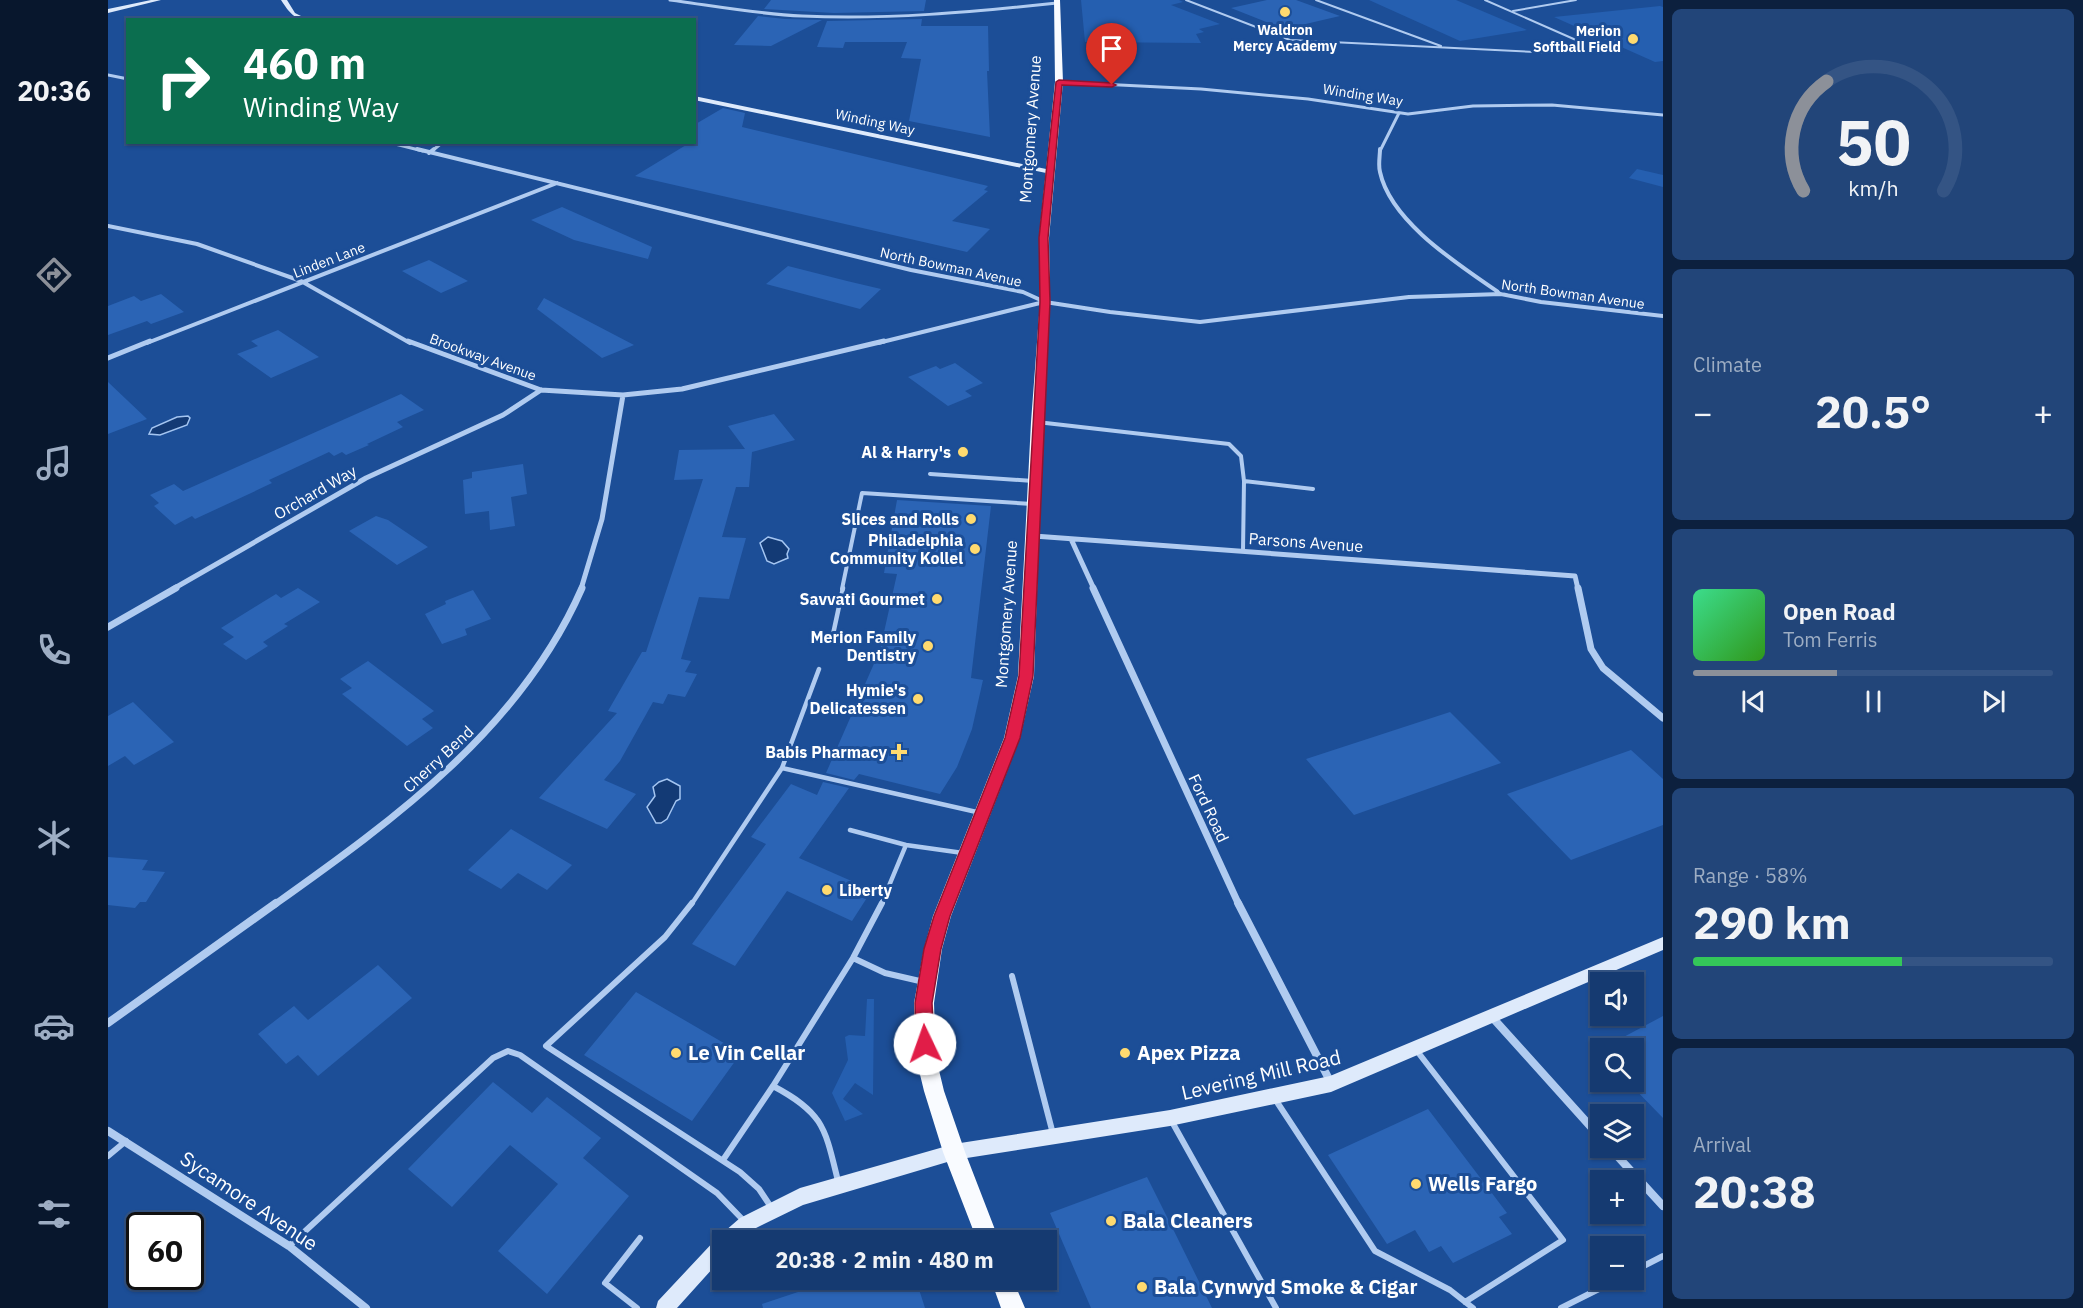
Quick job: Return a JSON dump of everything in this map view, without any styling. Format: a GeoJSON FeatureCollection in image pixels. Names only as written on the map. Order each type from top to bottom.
{"type":"FeatureCollection","features":[{"type":"Feature","properties":{"kind":"main road","name":"Montgomery Avenue"},"geometry":{"type":"LineString","coordinates":[[984,1230],[954,1152],[926,1058],[923,1029],[926,982],[942,916],[1012,738],[1022,704],[1029,648],[1037,422],[1045,302],[1044,238],[1059,82],[1057,2]]}},
{"type":"Feature","properties":{"kind":"main road"},"geometry":{"type":"LineString","coordinates":[[1006,1290],[1013,1308]]}},
{"type":"Feature","properties":{"kind":"street"},"geometry":{"type":"LineString","coordinates":[[108,11],[158,0]]}},
{"type":"Feature","properties":{"kind":"street"},"geometry":{"type":"LineString","coordinates":[[284,0],[293,14],[302,18]]}},
{"type":"Feature","properties":{"kind":"street"},"geometry":{"type":"LineString","coordinates":[[670,0],[745,11],[856,17],[944,15],[1057,2]]}},
{"type":"Feature","properties":{"kind":"street"},"geometry":{"type":"LineString","coordinates":[[108,75],[126,79]]}},
{"type":"Feature","properties":{"kind":"street","name":"Winding Way"},"geometry":{"type":"LineString","coordinates":[[1059,82],[1237,92],[1308,99],[1408,114],[1473,106],[1552,105],[1663,115]]}},
{"type":"Feature","properties":{"kind":"street","name":"Winding Way"},"geometry":{"type":"LineString","coordinates":[[696,98],[1051,172]]}},
{"type":"Feature","properties":{"kind":"street"},"geometry":{"type":"LineString","coordinates":[[1399,113],[1380,150],[1380,179],[1410,223],[1431,244],[1502,294]]}},
{"type":"Feature","properties":{"kind":"street","name":"North Bowman Avenue"},"geometry":{"type":"LineString","coordinates":[[395,144],[911,270],[1023,292],[1045,302],[1110,312],[1200,322],[1409,297],[1502,294],[1541,302],[1663,316]]}},
{"type":"Feature","properties":{"kind":"street"},"geometry":{"type":"LineString","coordinates":[[429,153],[440,144]]}},
{"type":"Feature","properties":{"kind":"street","name":"Linden Lane"},"geometry":{"type":"LineString","coordinates":[[108,358],[557,183]]}},
{"type":"Feature","properties":{"kind":"street","name":"Brookway Avenue"},"geometry":{"type":"LineString","coordinates":[[108,226],[196,244],[302,282],[414,345],[541,390],[623,396],[682,389],[740,377],[1045,302]]}},
{"type":"Feature","properties":{"kind":"street","name":"Orchard Way"},"geometry":{"type":"LineString","coordinates":[[108,627],[366,478],[503,415],[541,390]]}},
{"type":"Feature","properties":{"kind":"street","name":"Cherry Bend"},"geometry":{"type":"LineString","coordinates":[[108,1023],[381,828],[441,778],[511,706],[546,656],[560,631],[581,590],[592,560],[623,396]]}},
{"type":"Feature","properties":{"kind":"street","name":"Parsons Avenue"},"geometry":{"type":"LineString","coordinates":[[1034,536],[1575,576],[1591,649],[1603,668],[1663,718]]}},
{"type":"Feature","properties":{"kind":"street","name":"Ford Road"},"geometry":{"type":"LineString","coordinates":[[1071,539],[1247,923],[1331,1084]]}},
{"type":"Feature","properties":{"kind":"street","name":"Levering Mill Road"},"geometry":{"type":"LineString","coordinates":[[739,1230],[746,1224],[800,1197],[954,1152],[1170,1118],[1331,1084],[1663,943]]}},
{"type":"Feature","properties":{"kind":"street"},"geometry":{"type":"LineString","coordinates":[[1492,1017],[1590,1126]]}},
{"type":"Feature","properties":{"kind":"street","name":"Sycamore Avenue"},"geometry":{"type":"LineString","coordinates":[[108,1131],[289,1246],[366,1308]]}},
{"type":"Feature","properties":{"kind":"street"},"geometry":{"type":"LineString","coordinates":[[1619,1158],[1663,1206]]}},
{"type":"Feature","properties":{"kind":"street"},"geometry":{"type":"LineString","coordinates":[[664,1308],[712,1256]]}},
{"type":"Feature","properties":{"kind":"lane"},"geometry":{"type":"LineString","coordinates":[[1186,0],[1287,39],[1555,53],[1578,49],[1576,40],[1485,0]]}},
{"type":"Feature","properties":{"kind":"lane"},"geometry":{"type":"LineString","coordinates":[[1316,0],[1445,48]]}},
{"type":"Feature","properties":{"kind":"lane"},"geometry":{"type":"LineString","coordinates":[[1510,11],[1552,6],[1576,0]]}},
{"type":"Feature","properties":{"kind":"lane"},"geometry":{"type":"LineString","coordinates":[[1037,422],[1229,444],[1240,451],[1243,459],[1243,551]]}},
{"type":"Feature","properties":{"kind":"lane"},"geometry":{"type":"LineString","coordinates":[[930,474],[1035,481]]}},
{"type":"Feature","properties":{"kind":"lane"},"geometry":{"type":"LineString","coordinates":[[1244,481],[1313,489]]}},
{"type":"Feature","properties":{"kind":"lane"},"geometry":{"type":"LineString","coordinates":[[832,639],[862,493],[1034,504]]}},
{"type":"Feature","properties":{"kind":"lane"},"geometry":{"type":"LineString","coordinates":[[773,1210],[759,1189],[723,1160],[546,1046],[665,938],[677,924],[782,768],[819,669]]}},
{"type":"Feature","properties":{"kind":"lane"},"geometry":{"type":"LineString","coordinates":[[782,768],[983,814]]}},
{"type":"Feature","properties":{"kind":"lane"},"geometry":{"type":"LineString","coordinates":[[850,830],[906,845],[966,854]]}},
{"type":"Feature","properties":{"kind":"lane"},"geometry":{"type":"LineString","coordinates":[[723,1160],[773,1086],[853,958],[878,913],[906,845]]}},
{"type":"Feature","properties":{"kind":"lane"},"geometry":{"type":"LineString","coordinates":[[853,958],[902,979],[926,982]]}},
{"type":"Feature","properties":{"kind":"lane"},"geometry":{"type":"LineString","coordinates":[[1012,976],[1054,1136]]}},
{"type":"Feature","properties":{"kind":"lane"},"geometry":{"type":"LineString","coordinates":[[1415,1048],[1563,1240],[1465,1302]]}},
{"type":"Feature","properties":{"kind":"lane"},"geometry":{"type":"LineString","coordinates":[[289,1246],[493,1058],[508,1051],[520,1055],[717,1193],[746,1224]]}},
{"type":"Feature","properties":{"kind":"lane"},"geometry":{"type":"LineString","coordinates":[[773,1086],[797,1098],[816,1112],[826,1133],[839,1185]]}},
{"type":"Feature","properties":{"kind":"lane"},"geometry":{"type":"LineString","coordinates":[[1274,1097],[1375,1251],[1450,1290],[1473,1308]]}},
{"type":"Feature","properties":{"kind":"lane"},"geometry":{"type":"LineString","coordinates":[[1170,1118],[1276,1308]]}},
{"type":"Feature","properties":{"kind":"lane"},"geometry":{"type":"LineString","coordinates":[[108,1156],[126,1141]]}},
{"type":"Feature","properties":{"kind":"lane"},"geometry":{"type":"LineString","coordinates":[[637,1308],[605,1283],[640,1238]]}},
{"type":"Feature","properties":{"kind":"lane"},"geometry":{"type":"LineString","coordinates":[[1644,1266],[1663,1256]]}},
{"type":"Feature","properties":{"kind":"lane"},"geometry":{"type":"LineString","coordinates":[[1562,1308],[1597,1290]]}},
{"type":"Feature","properties":{"kind":"shaded area"},"geometry":{"type":"Polygon","coordinates":[[[1081,0],[1179,0],[1183,2],[1171,5],[1220,24],[1199,29],[1204,32],[1196,34],[1201,43],[1085,42],[1081,0]]]}},
{"type":"Feature","properties":{"kind":"shaded area"},"geometry":{"type":"Polygon","coordinates":[[[1369,0],[1456,0],[1527,30],[1460,41],[1369,0]]]}},
{"type":"Feature","properties":{"kind":"shaded area","name":"Merion Softball Field"},"geometry":{"type":"Polygon","coordinates":[[[1663,7],[1663,61],[1655,62],[1554,17],[1663,7]]]}},
{"type":"Feature","properties":{"kind":"shaded area"},"geometry":{"type":"Polygon","coordinates":[[[1637,169],[1663,175],[1663,187],[1629,178],[1637,169]]]}},
{"type":"Feature","properties":{"kind":"shaded area"},"geometry":{"type":"Polygon","coordinates":[[[188,416],[190,418],[187,425],[160,435],[149,434],[152,428],[177,417],[188,416]]]}},
{"type":"Feature","properties":{"kind":"shaded area"},"geometry":{"type":"Polygon","coordinates":[[[768,537],[782,541],[789,549],[788,558],[774,564],[767,561],[760,543],[768,537]]]}},
{"type":"Feature","properties":{"kind":"shaded area"},"geometry":{"type":"Polygon","coordinates":[[[667,779],[680,786],[680,799],[676,801],[667,819],[656,823],[647,807],[655,796],[653,787],[667,779]]]}},
{"type":"Feature","properties":{"kind":"shaded area"},"geometry":{"type":"Polygon","coordinates":[[[867,999],[874,999],[873,1095],[855,1083],[843,1099],[863,1114],[845,1121],[832,1093],[848,1060],[845,1037],[865,1036],[867,999]]]}},
{"type":"Feature","properties":{"kind":"building"},"geometry":{"type":"Polygon","coordinates":[[[771,0],[926,0],[924,11],[834,13],[764,9],[771,0]]]}},
{"type":"Feature","properties":{"kind":"building","name":"Waldron Mercy Academy"},"geometry":{"type":"Polygon","coordinates":[[[1267,0],[1296,0],[1340,16],[1284,29],[1231,8],[1267,0]]]}},
{"type":"Feature","properties":{"kind":"building"},"geometry":{"type":"Polygon","coordinates":[[[758,16],[822,20],[771,46],[734,45],[758,16]]]}},
{"type":"Feature","properties":{"kind":"building"},"geometry":{"type":"Polygon","coordinates":[[[922,19],[921,26],[988,26],[989,71],[987,71],[990,137],[909,121],[921,59],[901,58],[907,42],[845,42],[843,48],[817,47],[827,21],[922,19]]]}},
{"type":"Feature","properties":{"kind":"building"},"geometry":{"type":"Polygon","coordinates":[[[723,108],[745,113],[742,127],[988,186],[984,190],[988,191],[952,221],[990,229],[967,252],[635,176],[688,144],[696,144],[696,124],[723,108]]]}},
{"type":"Feature","properties":{"kind":"building"},"geometry":{"type":"Polygon","coordinates":[[[562,207],[652,247],[648,259],[574,240],[531,220],[562,207]]]}},
{"type":"Feature","properties":{"kind":"building"},"geometry":{"type":"Polygon","coordinates":[[[429,260],[468,281],[441,293],[402,271],[429,260]]]}},
{"type":"Feature","properties":{"kind":"building"},"geometry":{"type":"Polygon","coordinates":[[[788,266],[881,289],[860,309],[766,284],[788,266]]]}},
{"type":"Feature","properties":{"kind":"building"},"geometry":{"type":"Polygon","coordinates":[[[161,294],[184,312],[151,324],[147,321],[108,335],[108,306],[134,296],[141,301],[161,294]]]}},
{"type":"Feature","properties":{"kind":"building"},"geometry":{"type":"Polygon","coordinates":[[[544,298],[634,345],[602,358],[537,309],[544,298]]]}},
{"type":"Feature","properties":{"kind":"building"},"geometry":{"type":"Polygon","coordinates":[[[278,330],[319,357],[271,378],[237,354],[258,346],[251,341],[278,330]]]}},
{"type":"Feature","properties":{"kind":"building"},"geometry":{"type":"Polygon","coordinates":[[[955,363],[983,383],[965,391],[972,396],[948,406],[908,377],[936,366],[940,369],[955,363]]]}},
{"type":"Feature","properties":{"kind":"building"},"geometry":{"type":"Polygon","coordinates":[[[108,382],[147,419],[108,434],[108,382]]]}},
{"type":"Feature","properties":{"kind":"building"},"geometry":{"type":"Polygon","coordinates":[[[401,394],[424,410],[397,422],[403,427],[367,444],[369,445],[346,455],[342,452],[334,456],[329,452],[269,480],[272,483],[249,494],[195,519],[192,516],[175,525],[154,506],[159,503],[150,495],[174,484],[183,491],[401,394]]]}},
{"type":"Feature","properties":{"kind":"building"},"geometry":{"type":"Polygon","coordinates":[[[774,414],[795,440],[752,452],[749,487],[736,487],[722,537],[746,538],[729,599],[699,597],[681,659],[691,661],[685,672],[697,674],[685,697],[668,694],[663,704],[653,702],[620,761],[604,780],[636,794],[607,829],[539,798],[617,713],[608,711],[642,652],[646,652],[703,479],[674,480],[679,450],[745,449],[728,426],[774,414]]]}},
{"type":"Feature","properties":{"kind":"building"},"geometry":{"type":"Polygon","coordinates":[[[523,464],[527,494],[511,497],[515,526],[490,530],[489,511],[465,514],[463,480],[472,478],[472,472],[523,464]]]}},
{"type":"Feature","properties":{"kind":"building"},"geometry":{"type":"Polygon","coordinates":[[[897,500],[991,506],[971,678],[983,680],[972,729],[957,767],[940,794],[859,774],[854,780],[826,773],[880,650],[897,574],[884,573],[897,500]]]}},
{"type":"Feature","properties":{"kind":"building"},"geometry":{"type":"Polygon","coordinates":[[[376,516],[388,520],[428,547],[397,565],[349,531],[376,516]]]}},
{"type":"Feature","properties":{"kind":"building"},"geometry":{"type":"Polygon","coordinates":[[[298,588],[320,602],[284,624],[288,626],[263,642],[268,646],[246,660],[223,644],[234,637],[221,628],[276,594],[281,598],[298,588]]]}},
{"type":"Feature","properties":{"kind":"building"},"geometry":{"type":"Polygon","coordinates":[[[473,590],[491,619],[465,629],[467,635],[442,644],[425,614],[446,604],[445,601],[473,590]]]}},
{"type":"Feature","properties":{"kind":"building"},"geometry":{"type":"Polygon","coordinates":[[[368,661],[434,711],[422,719],[433,728],[407,746],[342,694],[352,688],[340,679],[368,661]]]}},
{"type":"Feature","properties":{"kind":"building"},"geometry":{"type":"Polygon","coordinates":[[[133,702],[174,742],[134,765],[125,756],[108,766],[108,716],[133,702]]]}},
{"type":"Feature","properties":{"kind":"building"},"geometry":{"type":"Polygon","coordinates":[[[1450,712],[1501,763],[1354,815],[1306,759],[1450,712]]]}},
{"type":"Feature","properties":{"kind":"building"},"geometry":{"type":"Polygon","coordinates":[[[1631,750],[1663,779],[1663,825],[1571,860],[1507,794],[1631,750]]]}},
{"type":"Feature","properties":{"kind":"building"},"geometry":{"type":"Polygon","coordinates":[[[823,782],[849,788],[799,858],[872,890],[852,921],[787,891],[735,966],[692,944],[766,844],[751,837],[791,784],[817,795],[823,782]]]}},
{"type":"Feature","properties":{"kind":"building"},"geometry":{"type":"Polygon","coordinates":[[[511,829],[572,865],[547,890],[518,873],[501,889],[468,870],[511,829]]]}},
{"type":"Feature","properties":{"kind":"building"},"geometry":{"type":"Polygon","coordinates":[[[108,857],[148,860],[142,870],[165,872],[146,902],[140,902],[135,908],[108,905],[108,857]]]}},
{"type":"Feature","properties":{"kind":"building"},"geometry":{"type":"Polygon","coordinates":[[[378,965],[412,998],[318,1076],[298,1055],[286,1064],[258,1034],[294,1006],[308,1020],[378,965]]]}},
{"type":"Feature","properties":{"kind":"building"},"geometry":{"type":"Polygon","coordinates":[[[636,992],[741,1053],[692,1121],[584,1055],[636,992]]]}},
{"type":"Feature","properties":{"kind":"building"},"geometry":{"type":"Polygon","coordinates":[[[1663,1016],[1663,1118],[1638,1092],[1644,1092],[1644,1038],[1622,1038],[1663,1016]]]}},
{"type":"Feature","properties":{"kind":"building"},"geometry":{"type":"Polygon","coordinates":[[[493,1082],[532,1113],[547,1097],[601,1138],[583,1158],[629,1196],[547,1294],[498,1251],[558,1184],[510,1145],[452,1207],[408,1169],[493,1082]]]}},
{"type":"Feature","properties":{"kind":"building","name":"Wells Fargo"},"geometry":{"type":"Polygon","coordinates":[[[1428,1109],[1507,1213],[1499,1217],[1512,1234],[1453,1263],[1441,1246],[1429,1252],[1415,1230],[1387,1244],[1328,1155],[1428,1109]]]}},
{"type":"Feature","properties":{"kind":"building"},"geometry":{"type":"Polygon","coordinates":[[[1147,1177],[1212,1308],[1091,1308],[1050,1213],[1147,1177]]]}},
{"type":"Feature","properties":{"kind":"building"},"geometry":{"type":"Polygon","coordinates":[[[804,1290],[919,1290],[925,1308],[763,1308],[762,1304],[804,1290]]]}},
{"type":"Feature","properties":{"kind":"place","name":"Waldron Mercy Academy"},"geometry":{"type":"Point","coordinates":[1285,12]}},
{"type":"Feature","properties":{"kind":"place","name":"Merion Softball Field"},"geometry":{"type":"Point","coordinates":[1633,39]}},
{"type":"Feature","properties":{"kind":"place","name":"Al & Harry's"},"geometry":{"type":"Point","coordinates":[963,452]}},
{"type":"Feature","properties":{"kind":"place","name":"Slices and Rolls"},"geometry":{"type":"Point","coordinates":[971,519]}},
{"type":"Feature","properties":{"kind":"place","name":"Philadelphia Community Kollel"},"geometry":{"type":"Point","coordinates":[975,549]}},
{"type":"Feature","properties":{"kind":"place","name":"Savvati Gourmet"},"geometry":{"type":"Point","coordinates":[937,599]}},
{"type":"Feature","properties":{"kind":"place","name":"Merion Family Dentistry"},"geometry":{"type":"Point","coordinates":[928,646]}},
{"type":"Feature","properties":{"kind":"place","name":"Hymie's Delicatessen"},"geometry":{"type":"Point","coordinates":[918,699]}},
{"type":"Feature","properties":{"kind":"place","name":"Babis Pharmacy"},"geometry":{"type":"Point","coordinates":[899,752]}},
{"type":"Feature","properties":{"kind":"place","name":"Liberty"},"geometry":{"type":"Point","coordinates":[827,890]}},
{"type":"Feature","properties":{"kind":"place","name":"Le Vin Cellar"},"geometry":{"type":"Point","coordinates":[676,1053]}},
{"type":"Feature","properties":{"kind":"place","name":"Apex Pizza"},"geometry":{"type":"Point","coordinates":[1125,1053]}},
{"type":"Feature","properties":{"kind":"place","name":"Wells Fargo"},"geometry":{"type":"Point","coordinates":[1416,1184]}},
{"type":"Feature","properties":{"kind":"place","name":"Bala Cleaners"},"geometry":{"type":"Point","coordinates":[1111,1221]}},
{"type":"Feature","properties":{"kind":"place","name":"Bala Cynwyd Smoke & Cigar"},"geometry":{"type":"Point","coordinates":[1142,1287]}},
{"type":"Feature","properties":{"kind":"route"},"geometry":{"type":"LineString","coordinates":[[925,1044],[923,1029],[926,982],[942,916],[1012,738],[1022,704],[1026,676],[1033,558],[1037,422],[1045,302],[1044,238],[1059,82],[1112,85]]}}]}
